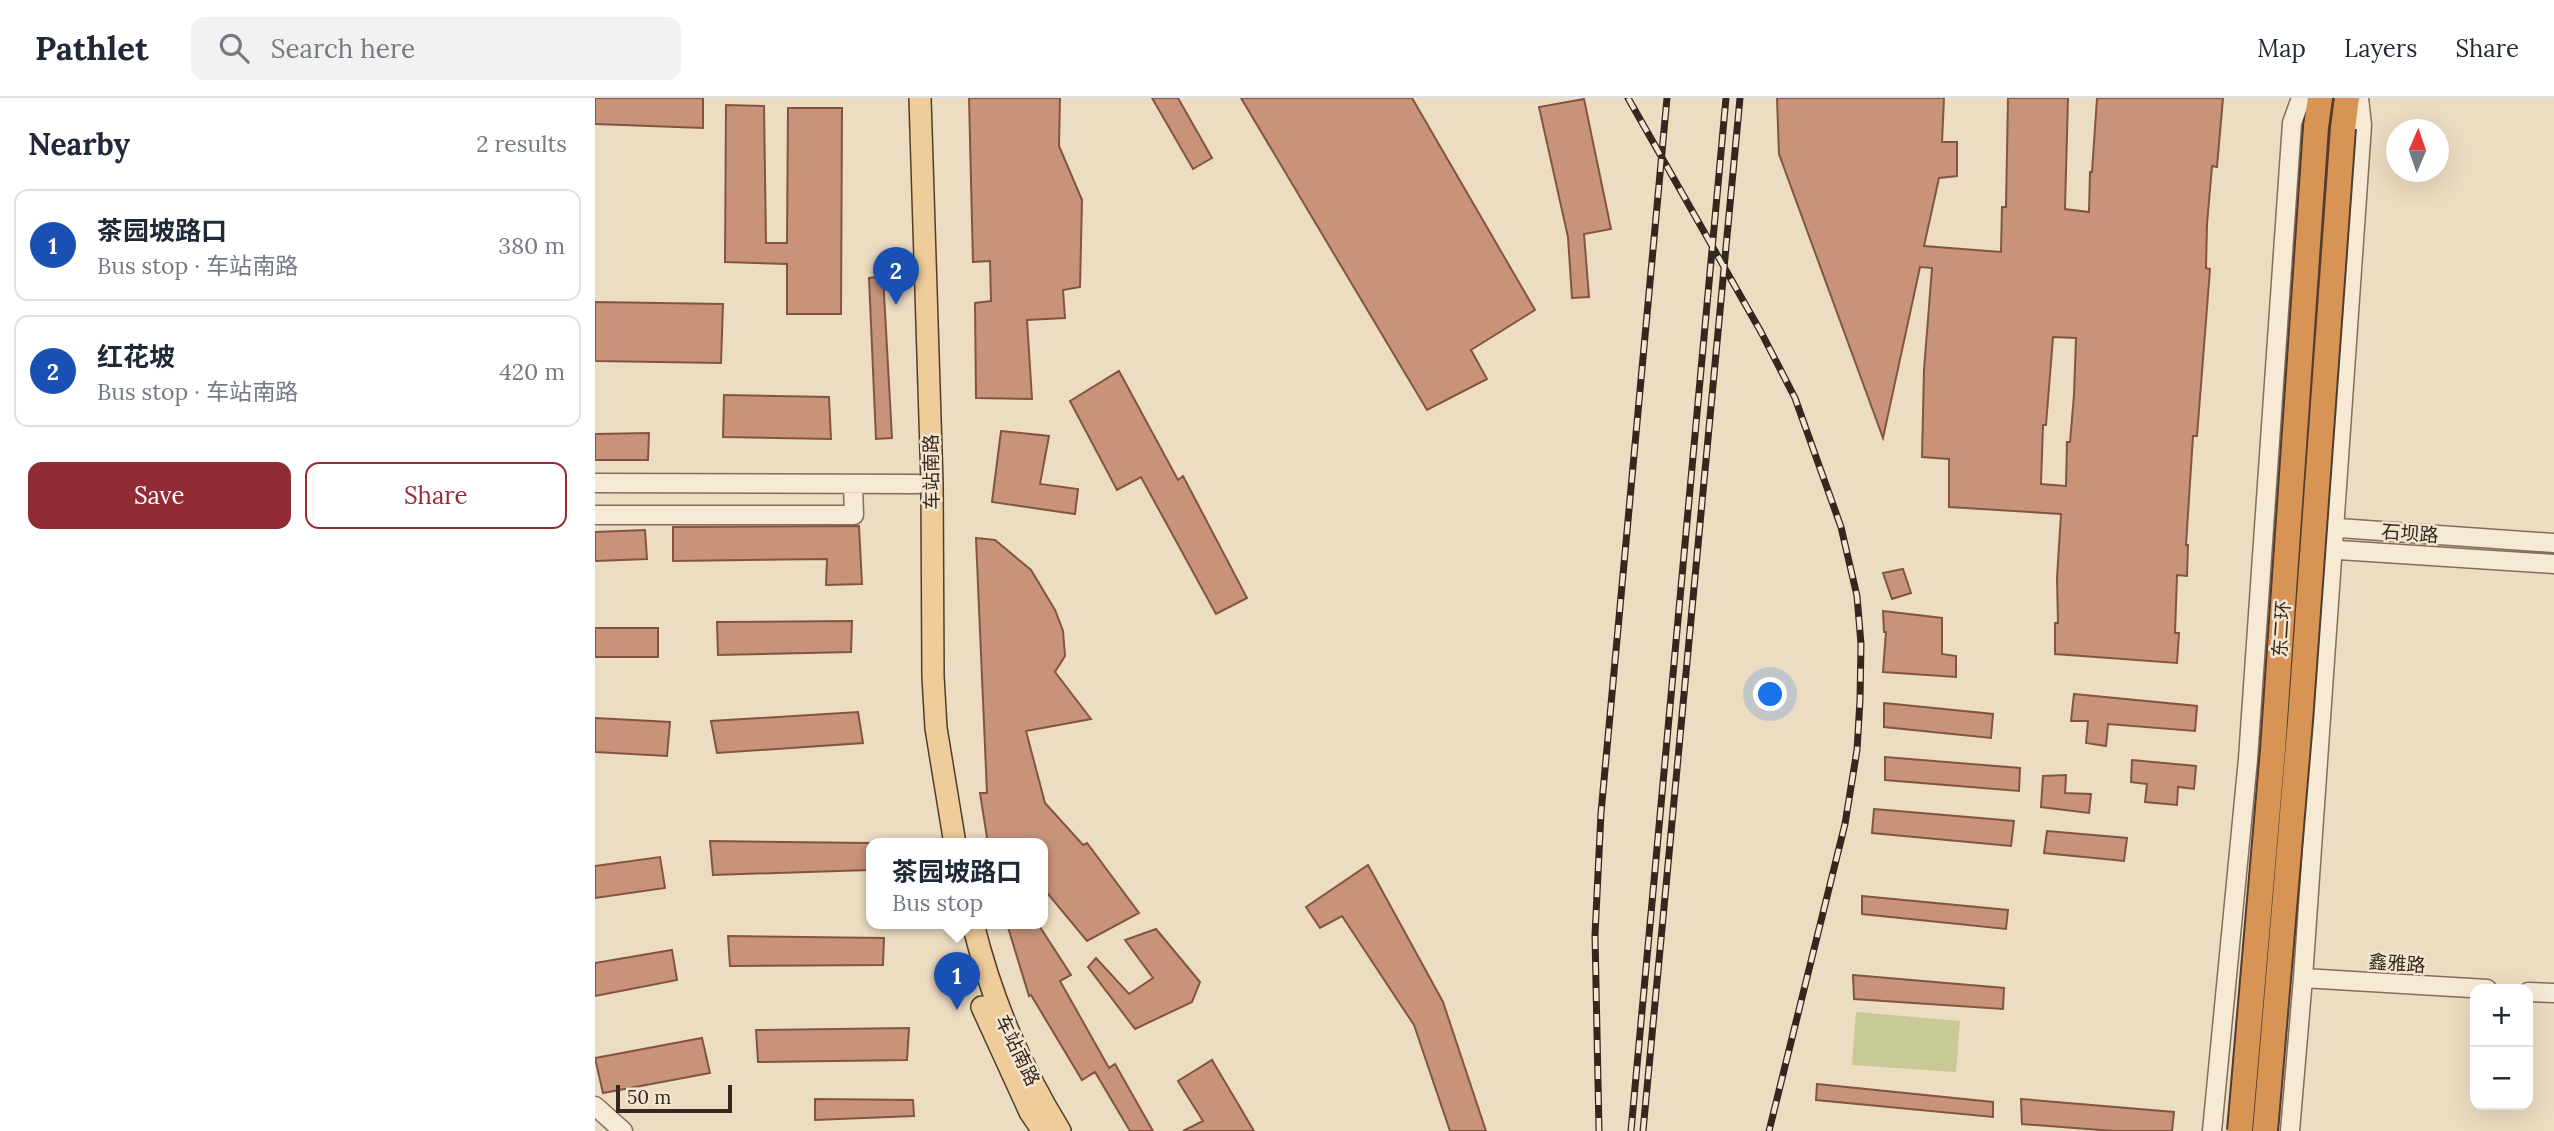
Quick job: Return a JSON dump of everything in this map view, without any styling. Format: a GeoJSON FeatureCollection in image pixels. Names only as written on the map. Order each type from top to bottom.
{"type":"FeatureCollection","features":[{"type":"Feature","properties":{"kind":"highway","name":"东二环"},"geometry":{"type":"LineString","coordinates":[[2240,1131],[2273,750],[2320,98]]}},
{"type":"Feature","properties":{"kind":"highway","name":"东二环"},"geometry":{"type":"LineString","coordinates":[[2266,1131],[2347,98]]}},
{"type":"Feature","properties":{"kind":"main road","name":"车站南路"},"geometry":{"type":"LineString","coordinates":[[906,98],[921,677],[924,726],[941,838]]}},
{"type":"Feature","properties":{"kind":"main road","name":"车站南路"},"geometry":{"type":"LineString","coordinates":[[920,98],[932,483],[933,676],[936,727],[954,838]]}},
{"type":"Feature","properties":{"kind":"main road","name":"车站南路"},"geometry":{"type":"LineString","coordinates":[[960,929],[984,1014],[1030,1112],[1042,1131]]}},
{"type":"Feature","properties":{"kind":"main road","name":"车站南路"},"geometry":{"type":"LineString","coordinates":[[974,929],[998,1011],[1044,1105],[1060,1131]]}},
{"type":"Feature","properties":{"kind":"street"},"geometry":{"type":"LineString","coordinates":[[2212,1131],[2248,759],[2292,123],[2301,98]]}},
{"type":"Feature","properties":{"kind":"street"},"geometry":{"type":"LineString","coordinates":[[2290,1131],[2362,125],[2360,98]]}},
{"type":"Feature","properties":{"kind":"street"},"geometry":{"type":"LineString","coordinates":[[595,483],[918,484]]}},
{"type":"Feature","properties":{"kind":"street"},"geometry":{"type":"LineString","coordinates":[[595,515],[854,515],[853,484]]}},
{"type":"Feature","properties":{"kind":"street","name":"石坝路"},"geometry":{"type":"LineString","coordinates":[[2265,521],[2554,543]]}},
{"type":"Feature","properties":{"kind":"street","name":"石坝路"},"geometry":{"type":"LineString","coordinates":[[2263,546],[2554,564]]}},
{"type":"Feature","properties":{"kind":"street","name":"鑫雅路"},"geometry":{"type":"LineString","coordinates":[[2303,978],[2470,988]]}},
{"type":"Feature","properties":{"kind":"street"},"geometry":{"type":"LineString","coordinates":[[2533,992],[2554,993]]}},
{"type":"Feature","properties":{"kind":"street"},"geometry":{"type":"LineString","coordinates":[[595,1106],[623,1131]]}},
{"type":"Feature","properties":{"kind":"green space"},"geometry":{"type":"Polygon","coordinates":[[[1856,1012],[1960,1021],[1956,1072],[1852,1065],[1856,1012]]]}},
{"type":"Feature","properties":{"kind":"building"},"geometry":{"type":"Polygon","coordinates":[[[595,98],[703,98],[703,128],[595,124],[595,98]]]}},
{"type":"Feature","properties":{"kind":"building"},"geometry":{"type":"Polygon","coordinates":[[[969,98],[1060,98],[1059,146],[1082,200],[1080,287],[1063,290],[1065,318],[1027,320],[1032,399],[976,398],[975,303],[991,301],[990,261],[973,262],[969,98]]]}},
{"type":"Feature","properties":{"kind":"building"},"geometry":{"type":"Polygon","coordinates":[[[1152,98],[1178,98],[1212,158],[1193,169],[1152,98]]]}},
{"type":"Feature","properties":{"kind":"building"},"geometry":{"type":"Polygon","coordinates":[[[1241,98],[1412,98],[1535,310],[1471,350],[1487,379],[1427,410],[1241,98]]]}},
{"type":"Feature","properties":{"kind":"building"},"geometry":{"type":"Polygon","coordinates":[[[1777,98],[1944,98],[1942,142],[1957,142],[1957,176],[1939,178],[1924,246],[2001,252],[2002,207],[2006,207],[2008,98],[2068,98],[2065,209],[2089,212],[2097,98],[2223,98],[2217,167],[2212,166],[2207,224],[2206,268],[2210,269],[2197,436],[2193,436],[2186,545],[2187,576],[2177,575],[2177,663],[2055,654],[2061,514],[1949,507],[1949,459],[1922,457],[1924,370],[1932,268],[1920,267],[1883,438],[1779,154],[1777,98]],[[2053,337],[2046,425],[2043,425],[2041,484],[2066,486],[2076,338],[2053,337]]]}},
{"type":"Feature","properties":{"kind":"building"},"geometry":{"type":"Polygon","coordinates":[[[1584,99],[1611,229],[1584,234],[1589,297],[1572,298],[1568,237],[1539,107],[1584,99]]]}},
{"type":"Feature","properties":{"kind":"building"},"geometry":{"type":"Polygon","coordinates":[[[726,105],[764,106],[766,243],[787,243],[788,108],[842,108],[841,314],[787,314],[787,264],[725,262],[726,105]]]}},
{"type":"Feature","properties":{"kind":"building"},"geometry":{"type":"Polygon","coordinates":[[[883,276],[892,438],[876,439],[869,278],[883,276]]]}},
{"type":"Feature","properties":{"kind":"building"},"geometry":{"type":"Polygon","coordinates":[[[595,302],[723,304],[721,363],[595,361],[595,302]]]}},
{"type":"Feature","properties":{"kind":"building"},"geometry":{"type":"Polygon","coordinates":[[[1119,371],[1178,480],[1183,476],[1247,598],[1216,614],[1141,477],[1117,490],[1070,401],[1119,371]]]}},
{"type":"Feature","properties":{"kind":"building"},"geometry":{"type":"Polygon","coordinates":[[[724,395],[829,397],[831,439],[723,437],[724,395]]]}},
{"type":"Feature","properties":{"kind":"building"},"geometry":{"type":"Polygon","coordinates":[[[1001,431],[1049,436],[1040,484],[1078,489],[1075,514],[992,502],[1001,431]]]}},
{"type":"Feature","properties":{"kind":"building"},"geometry":{"type":"Polygon","coordinates":[[[649,433],[648,460],[595,460],[595,434],[649,433]]]}},
{"type":"Feature","properties":{"kind":"building"},"geometry":{"type":"Polygon","coordinates":[[[859,526],[862,584],[826,585],[827,559],[673,561],[673,527],[859,526]]]}},
{"type":"Feature","properties":{"kind":"building"},"geometry":{"type":"Polygon","coordinates":[[[645,530],[647,559],[595,561],[595,532],[645,530]]]}},
{"type":"Feature","properties":{"kind":"building"},"geometry":{"type":"Polygon","coordinates":[[[976,538],[995,540],[1031,570],[1055,610],[1063,631],[1065,656],[1055,672],[1091,719],[1026,731],[1045,803],[1083,845],[1087,843],[1139,913],[1087,941],[1048,894],[1048,838],[987,838],[980,793],[987,793],[976,538]]]}},
{"type":"Feature","properties":{"kind":"building"},"geometry":{"type":"Polygon","coordinates":[[[1903,569],[1911,593],[1892,599],[1883,573],[1903,569]]]}},
{"type":"Feature","properties":{"kind":"building"},"geometry":{"type":"Polygon","coordinates":[[[1883,611],[1942,618],[1942,654],[1956,656],[1956,677],[1883,672],[1886,632],[1883,611]]]}},
{"type":"Feature","properties":{"kind":"building"},"geometry":{"type":"Polygon","coordinates":[[[852,621],[851,652],[718,655],[717,622],[852,621]]]}},
{"type":"Feature","properties":{"kind":"building"},"geometry":{"type":"Polygon","coordinates":[[[595,628],[658,628],[658,657],[595,657],[595,628]]]}},
{"type":"Feature","properties":{"kind":"building"},"geometry":{"type":"Polygon","coordinates":[[[2074,694],[2197,706],[2195,731],[2108,724],[2106,746],[2086,743],[2088,721],[2071,721],[2074,694]]]}},
{"type":"Feature","properties":{"kind":"building"},"geometry":{"type":"Polygon","coordinates":[[[1884,703],[1993,714],[1991,738],[1884,727],[1884,703]]]}},
{"type":"Feature","properties":{"kind":"building"},"geometry":{"type":"Polygon","coordinates":[[[858,712],[863,743],[717,753],[711,721],[858,712]]]}},
{"type":"Feature","properties":{"kind":"building"},"geometry":{"type":"Polygon","coordinates":[[[595,718],[670,722],[667,756],[595,752],[595,718]]]}},
{"type":"Feature","properties":{"kind":"building"},"geometry":{"type":"Polygon","coordinates":[[[1885,757],[2020,768],[2019,791],[1885,780],[1885,757]]]}},
{"type":"Feature","properties":{"kind":"building"},"geometry":{"type":"Polygon","coordinates":[[[2132,760],[2196,766],[2194,789],[2178,787],[2177,805],[2145,802],[2147,784],[2131,782],[2132,760]]]}},
{"type":"Feature","properties":{"kind":"building"},"geometry":{"type":"Polygon","coordinates":[[[2066,775],[2065,793],[2091,794],[2089,813],[2041,807],[2043,776],[2066,775]]]}},
{"type":"Feature","properties":{"kind":"building"},"geometry":{"type":"Polygon","coordinates":[[[1874,809],[2014,821],[2011,846],[1872,833],[1874,809]]]}},
{"type":"Feature","properties":{"kind":"building"},"geometry":{"type":"Polygon","coordinates":[[[2047,831],[2127,838],[2124,861],[2044,853],[2047,831]]]}},
{"type":"Feature","properties":{"kind":"building"},"geometry":{"type":"Polygon","coordinates":[[[710,841],[866,843],[866,870],[713,875],[710,841]]]}},
{"type":"Feature","properties":{"kind":"building"},"geometry":{"type":"Polygon","coordinates":[[[660,857],[665,888],[595,898],[595,866],[660,857]]]}},
{"type":"Feature","properties":{"kind":"building"},"geometry":{"type":"Polygon","coordinates":[[[1368,865],[1443,1002],[1486,1131],[1450,1131],[1414,1025],[1342,916],[1320,928],[1306,907],[1368,865]]]}},
{"type":"Feature","properties":{"kind":"building"},"geometry":{"type":"Polygon","coordinates":[[[1862,896],[2008,910],[2006,929],[1862,914],[1862,896]]]}},
{"type":"Feature","properties":{"kind":"building"},"geometry":{"type":"Polygon","coordinates":[[[1009,929],[1041,929],[1071,975],[1060,981],[1109,1068],[1115,1064],[1153,1131],[1130,1131],[1095,1072],[1082,1080],[1031,995],[1029,996],[1009,929]]]}},
{"type":"Feature","properties":{"kind":"building"},"geometry":{"type":"Polygon","coordinates":[[[1156,929],[1200,982],[1192,1002],[1135,1029],[1088,967],[1096,958],[1129,994],[1153,978],[1125,940],[1156,929]]]}},
{"type":"Feature","properties":{"kind":"building"},"geometry":{"type":"Polygon","coordinates":[[[728,936],[884,938],[883,965],[730,966],[728,936]]]}},
{"type":"Feature","properties":{"kind":"building"},"geometry":{"type":"Polygon","coordinates":[[[672,950],[677,980],[595,996],[595,963],[672,950]]]}},
{"type":"Feature","properties":{"kind":"building"},"geometry":{"type":"Polygon","coordinates":[[[1853,975],[2004,988],[2003,1009],[1854,999],[1853,975]]]}},
{"type":"Feature","properties":{"kind":"building"},"geometry":{"type":"Polygon","coordinates":[[[909,1028],[907,1060],[758,1062],[756,1030],[909,1028]]]}},
{"type":"Feature","properties":{"kind":"building"},"geometry":{"type":"Polygon","coordinates":[[[702,1038],[710,1073],[603,1093],[595,1058],[702,1038]]]}},
{"type":"Feature","properties":{"kind":"building"},"geometry":{"type":"Polygon","coordinates":[[[1212,1060],[1254,1131],[1183,1131],[1203,1121],[1178,1081],[1212,1060]]]}},
{"type":"Feature","properties":{"kind":"building"},"geometry":{"type":"Polygon","coordinates":[[[1817,1084],[1993,1102],[1993,1117],[1816,1100],[1817,1084]]]}},
{"type":"Feature","properties":{"kind":"building"},"geometry":{"type":"Polygon","coordinates":[[[815,1099],[913,1100],[914,1116],[815,1120],[815,1099]]]}},
{"type":"Feature","properties":{"kind":"building"},"geometry":{"type":"Polygon","coordinates":[[[2021,1099],[2174,1112],[2172,1131],[2114,1131],[2022,1124],[2021,1099]]]}},
{"type":"Feature","properties":{"kind":"railway"},"geometry":{"type":"LineString","coordinates":[[1628,98],[1761,332],[1795,398],[1841,527],[1857,596],[1861,644],[1860,700],[1857,750],[1845,824],[1769,1131]]}},
{"type":"Feature","properties":{"kind":"railway"},"geometry":{"type":"LineString","coordinates":[[1599,1131],[1595,935],[1601,813],[1667,98]]}},
{"type":"Feature","properties":{"kind":"railway"},"geometry":{"type":"LineString","coordinates":[[1631,1131],[1726,98]]}},
{"type":"Feature","properties":{"kind":"railway"},"geometry":{"type":"LineString","coordinates":[[1643,1131],[1740,98]]}},
{"type":"Feature","properties":{"kind":"place","name":"红花坡"},"geometry":{"type":"Point","coordinates":[896,305]}},
{"type":"Feature","properties":{"kind":"place","name":"茶园坡路口"},"geometry":{"type":"Point","coordinates":[957,1010]}}]}
